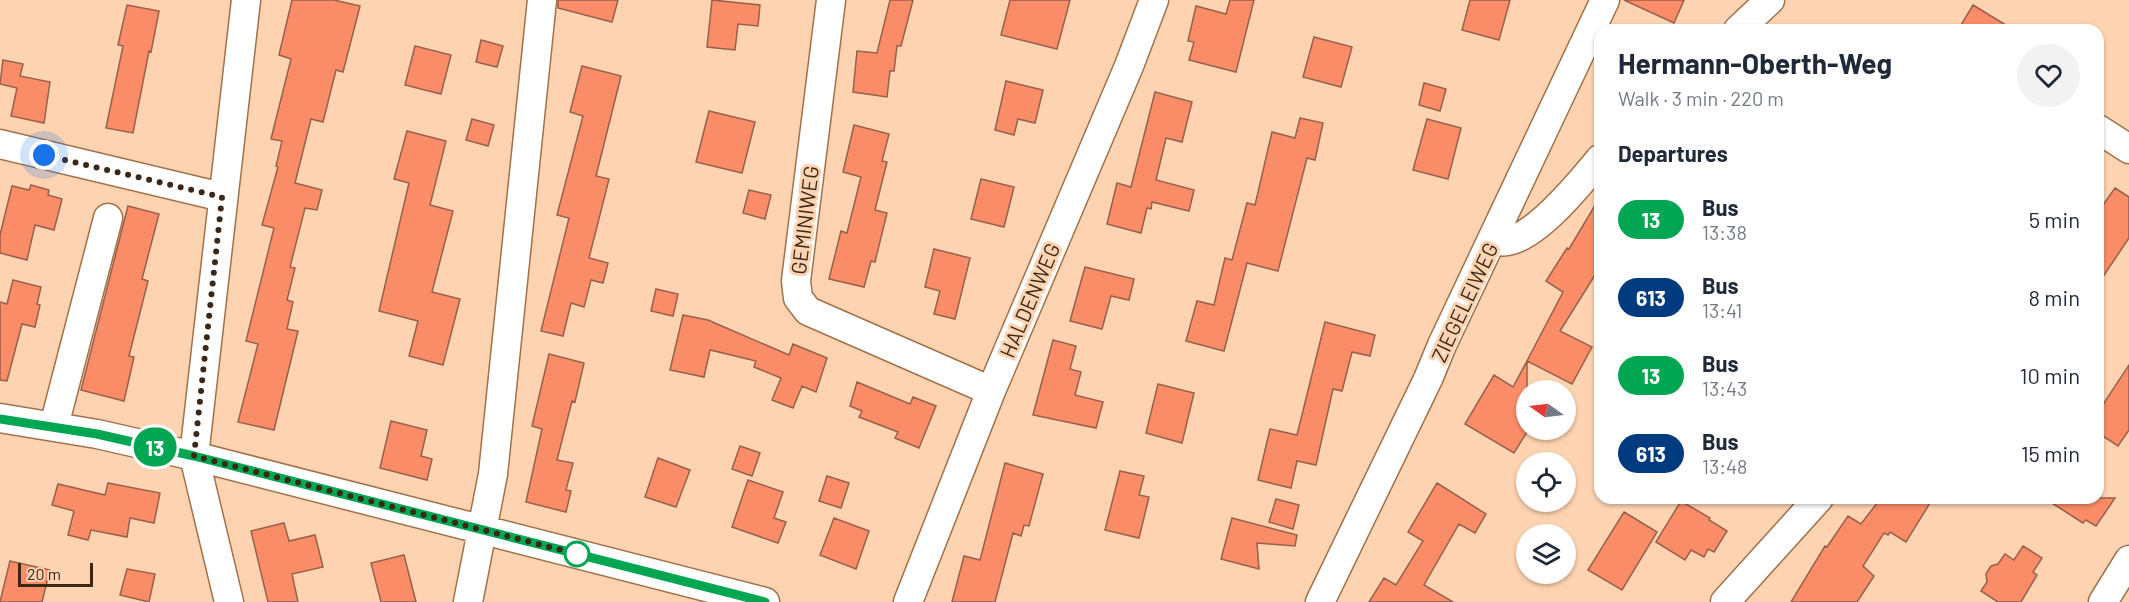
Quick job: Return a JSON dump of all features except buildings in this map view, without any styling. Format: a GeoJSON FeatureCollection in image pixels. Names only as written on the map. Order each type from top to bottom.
{"type":"FeatureCollection","features":[{"type":"Feature","properties":{"kind":"street"},"geometry":{"type":"LineString","coordinates":[[229,602],[194,456],[246,0]]}},
{"type":"Feature","properties":{"kind":"street"},"geometry":{"type":"LineString","coordinates":[[468,602],[493,474],[542,0]]}},
{"type":"Feature","properties":{"kind":"street","name":"GEMINIWEG"},"geometry":{"type":"LineString","coordinates":[[831,0],[796,281],[798,298],[808,311],[991,391]]}},
{"type":"Feature","properties":{"kind":"street","name":"HALDENWEG"},"geometry":{"type":"LineString","coordinates":[[908,602],[991,391],[1129,66],[1154,0]]}},
{"type":"Feature","properties":{"kind":"street","name":"ZIEGELEIWEG"},"geometry":{"type":"LineString","coordinates":[[1320,602],[1605,0]]}},
{"type":"Feature","properties":{"kind":"street"},"geometry":{"type":"LineString","coordinates":[[1744,24],[1770,0]]}},
{"type":"Feature","properties":{"kind":"street"},"geometry":{"type":"LineString","coordinates":[[2104,134],[2129,149]]}},
{"type":"Feature","properties":{"kind":"street"},"geometry":{"type":"LineString","coordinates":[[0,144],[222,197]]}},
{"type":"Feature","properties":{"kind":"street"},"geometry":{"type":"LineString","coordinates":[[1493,240],[1508,241],[1530,230],[1559,206],[1594,166]]}},
{"type":"Feature","properties":{"kind":"street"},"geometry":{"type":"LineString","coordinates":[[54,426],[108,218]]}},
{"type":"Feature","properties":{"kind":"street"},"geometry":{"type":"LineString","coordinates":[[0,418],[54,426],[194,456],[765,602]]}},
{"type":"Feature","properties":{"kind":"street"},"geometry":{"type":"LineString","coordinates":[[1725,602],[1814,504]]}},
{"type":"Feature","properties":{"kind":"street"},"geometry":{"type":"LineString","coordinates":[[2103,602],[2129,560]]}},
{"type":"Feature","properties":{"kind":"bus line","name":"13"},"geometry":{"type":"LineString","coordinates":[[0,419],[97,434],[194,456],[765,602]]}},
{"type":"Feature","properties":{"kind":"route"},"geometry":{"type":"LineString","coordinates":[[44,155],[222,197],[194,456],[577,554]]}}]}
